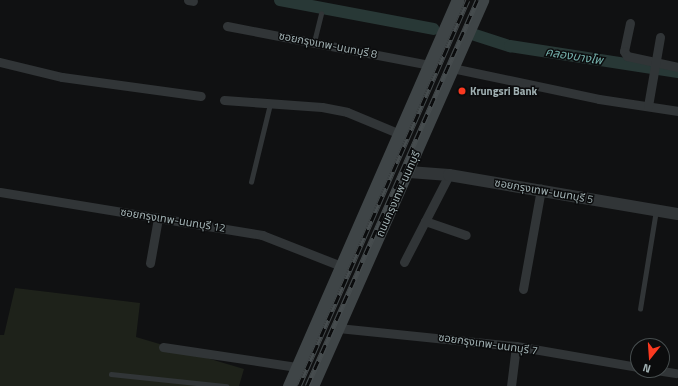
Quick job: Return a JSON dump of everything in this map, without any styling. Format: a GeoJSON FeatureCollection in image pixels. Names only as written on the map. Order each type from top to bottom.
{"type":"FeatureCollection","features":[{"type":"Feature","properties":{"kind":"main road","name":"ถนนกรุงเทพ-นนทบุรี"},"geometry":{"type":"LineString","coordinates":[[289,386],[458,0]]}},
{"type":"Feature","properties":{"kind":"main road","name":"ถนนกรุงเทพ-นนทบุรี"},"geometry":{"type":"LineString","coordinates":[[312,386],[409,172],[482,0]]}},
{"type":"Feature","properties":{"kind":"main road"},"geometry":{"type":"LineString","coordinates":[[430,64],[451,71]]}},
{"type":"Feature","properties":{"kind":"street"},"geometry":{"type":"LineString","coordinates":[[630,23],[625,54],[656,66],[678,67]]}},
{"type":"Feature","properties":{"kind":"street","name":"ซอยกรุงเทพ-นนทบุรี 8"},"geometry":{"type":"LineString","coordinates":[[227,26],[430,64]]}},
{"type":"Feature","properties":{"kind":"street"},"geometry":{"type":"LineString","coordinates":[[648,106],[660,37]]}},
{"type":"Feature","properties":{"kind":"street"},"geometry":{"type":"LineString","coordinates":[[0,62],[62,77],[201,96]]}},
{"type":"Feature","properties":{"kind":"street"},"geometry":{"type":"LineString","coordinates":[[451,71],[599,99],[678,111]]}},
{"type":"Feature","properties":{"kind":"street"},"geometry":{"type":"LineString","coordinates":[[224,100],[347,112],[400,134]]}},
{"type":"Feature","properties":{"kind":"street","name":"ซอยกรุงเทพ-นนทบุรี 5"},"geometry":{"type":"LineString","coordinates":[[409,172],[449,175],[678,214]]}},
{"type":"Feature","properties":{"kind":"street"},"geometry":{"type":"LineString","coordinates":[[404,262],[449,175]]}},
{"type":"Feature","properties":{"kind":"street"},"geometry":{"type":"LineString","coordinates":[[523,289],[541,190]]}},
{"type":"Feature","properties":{"kind":"street","name":"ซอยกรุงเทพ-นนทบุรี 12"},"geometry":{"type":"LineString","coordinates":[[0,192],[262,234],[341,266]]}},
{"type":"Feature","properties":{"kind":"street"},"geometry":{"type":"LineString","coordinates":[[150,263],[158,218]]}},
{"type":"Feature","properties":{"kind":"street"},"geometry":{"type":"LineString","coordinates":[[425,221],[466,235]]}},
{"type":"Feature","properties":{"kind":"street","name":"ซอยกรุงเทพ-นนทบุรี 7"},"geometry":{"type":"LineString","coordinates":[[338,328],[516,346],[630,366]]}},
{"type":"Feature","properties":{"kind":"street"},"geometry":{"type":"LineString","coordinates":[[511,386],[516,346]]}},
{"type":"Feature","properties":{"kind":"street"},"geometry":{"type":"LineString","coordinates":[[163,347],[298,367]]}},
{"type":"Feature","properties":{"kind":"street"},"geometry":{"type":"LineString","coordinates":[[670,372],[676,373]]}},
{"type":"Feature","properties":{"kind":"lane"},"geometry":{"type":"LineString","coordinates":[[314,42],[321,14]]}},
{"type":"Feature","properties":{"kind":"lane"},"geometry":{"type":"LineString","coordinates":[[251,182],[270,104]]}},
{"type":"Feature","properties":{"kind":"lane"},"geometry":{"type":"LineString","coordinates":[[640,309],[656,210]]}},
{"type":"Feature","properties":{"kind":"lane"},"geometry":{"type":"LineString","coordinates":[[111,374],[226,386]]}},
{"type":"Feature","properties":{"kind":"shaded area"},"geometry":{"type":"Polygon","coordinates":[[[15,288],[140,303],[136,337],[244,369],[239,386],[0,386],[0,335],[4,335],[15,288]]]}},
{"type":"Feature","properties":{"kind":"waterway","name":"คลองบางโพ"},"geometry":{"type":"LineString","coordinates":[[280,0],[433,29]]}},
{"type":"Feature","properties":{"kind":"waterway","name":"คลองบางโพ"},"geometry":{"type":"LineString","coordinates":[[472,34],[510,46],[678,72]]}},
{"type":"Feature","properties":{"kind":"railway"},"geometry":{"type":"LineString","coordinates":[[299,386],[468,0]]}},
{"type":"Feature","properties":{"kind":"railway"},"geometry":{"type":"LineString","coordinates":[[307,386],[477,0]]}},
{"type":"Feature","properties":{"kind":"place","name":"Krungsri Bank"},"geometry":{"type":"Point","coordinates":[462,91]}}]}
